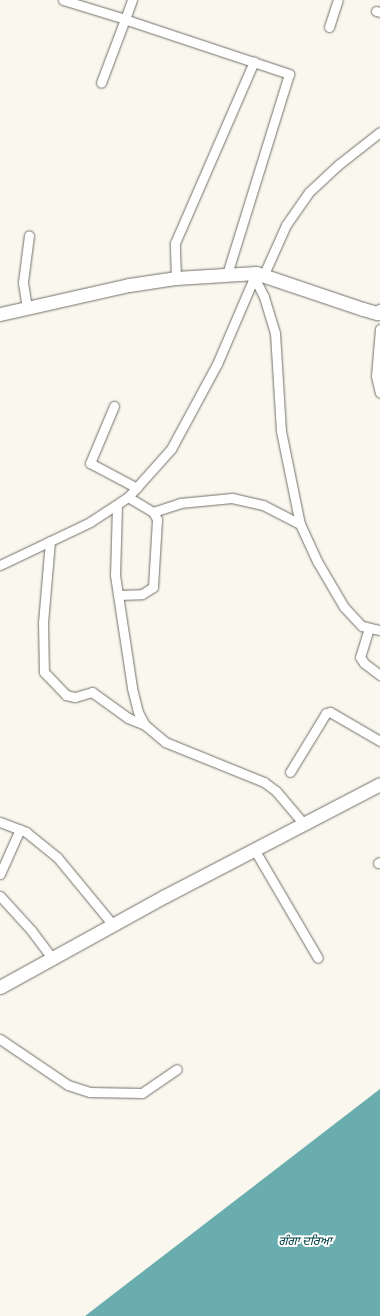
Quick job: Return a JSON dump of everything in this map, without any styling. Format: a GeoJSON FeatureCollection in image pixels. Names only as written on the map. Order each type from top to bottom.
{"type":"FeatureCollection","features":[{"type":"Feature","properties":{"kind":"main road"},"geometry":{"type":"LineString","coordinates":[[0,314],[129,285],[176,278],[227,274],[258,275],[379,313]]}},
{"type":"Feature","properties":{"kind":"main road"},"geometry":{"type":"LineString","coordinates":[[0,987],[113,924],[380,784]]}},
{"type":"Feature","properties":{"kind":"street"},"geometry":{"type":"LineString","coordinates":[[63,0],[125,19],[198,45],[283,70],[289,77],[265,145],[227,274]]}},
{"type":"Feature","properties":{"kind":"street"},"geometry":{"type":"LineString","coordinates":[[101,83],[132,0]]}},
{"type":"Feature","properties":{"kind":"street"},"geometry":{"type":"LineString","coordinates":[[330,27],[338,0]]}},
{"type":"Feature","properties":{"kind":"street"},"geometry":{"type":"LineString","coordinates":[[176,278],[175,243],[254,61]]}},
{"type":"Feature","properties":{"kind":"street"},"geometry":{"type":"LineString","coordinates":[[0,565],[90,522],[128,497],[137,488],[171,449],[217,364],[258,275],[286,225],[308,192],[338,165],[380,132]]}},
{"type":"Feature","properties":{"kind":"street"},"geometry":{"type":"LineString","coordinates":[[27,308],[23,282],[28,235]]}},
{"type":"Feature","properties":{"kind":"street"},"geometry":{"type":"LineString","coordinates":[[258,275],[275,333],[281,431],[300,524],[316,561],[344,607],[355,621],[369,628],[380,630]]}},
{"type":"Feature","properties":{"kind":"street"},"geometry":{"type":"LineString","coordinates":[[380,329],[376,376],[380,393]]}},
{"type":"Feature","properties":{"kind":"street"},"geometry":{"type":"LineString","coordinates":[[114,406],[90,464],[137,488]]}},
{"type":"Feature","properties":{"kind":"street"},"geometry":{"type":"LineString","coordinates":[[118,595],[142,594],[153,587],[157,526],[153,512],[128,497]]}},
{"type":"Feature","properties":{"kind":"street"},"geometry":{"type":"LineString","coordinates":[[153,512],[180,503],[232,498],[263,505],[300,524]]}},
{"type":"Feature","properties":{"kind":"street"},"geometry":{"type":"LineString","coordinates":[[117,504],[114,558],[132,688],[138,712],[146,725],[165,742],[264,782],[276,791],[304,824]]}},
{"type":"Feature","properties":{"kind":"street"},"geometry":{"type":"LineString","coordinates":[[50,541],[43,622],[44,672],[66,695],[75,697],[92,692],[128,718],[146,725]]}},
{"type":"Feature","properties":{"kind":"street"},"geometry":{"type":"LineString","coordinates":[[369,628],[360,657],[364,663],[380,675]]}},
{"type":"Feature","properties":{"kind":"street"},"geometry":{"type":"LineString","coordinates":[[290,772],[323,717],[330,712],[380,741]]}},
{"type":"Feature","properties":{"kind":"street"},"geometry":{"type":"LineString","coordinates":[[0,822],[20,829],[57,857],[113,924]]}},
{"type":"Feature","properties":{"kind":"street"},"geometry":{"type":"LineString","coordinates":[[0,874],[20,829]]}},
{"type":"Feature","properties":{"kind":"street"},"geometry":{"type":"LineString","coordinates":[[254,849],[318,958]]}},
{"type":"Feature","properties":{"kind":"street"},"geometry":{"type":"LineString","coordinates":[[0,896],[31,930],[52,958]]}},
{"type":"Feature","properties":{"kind":"street"},"geometry":{"type":"LineString","coordinates":[[0,1039],[68,1084],[90,1092],[142,1092],[177,1069]]}},
{"type":"Feature","properties":{"kind":"water","name":"ਗੰਗਾ ਦਰਿਆ"},"geometry":{"type":"Polygon","coordinates":[[[380,1089],[380,1316],[85,1316],[380,1089]]]}}]}
